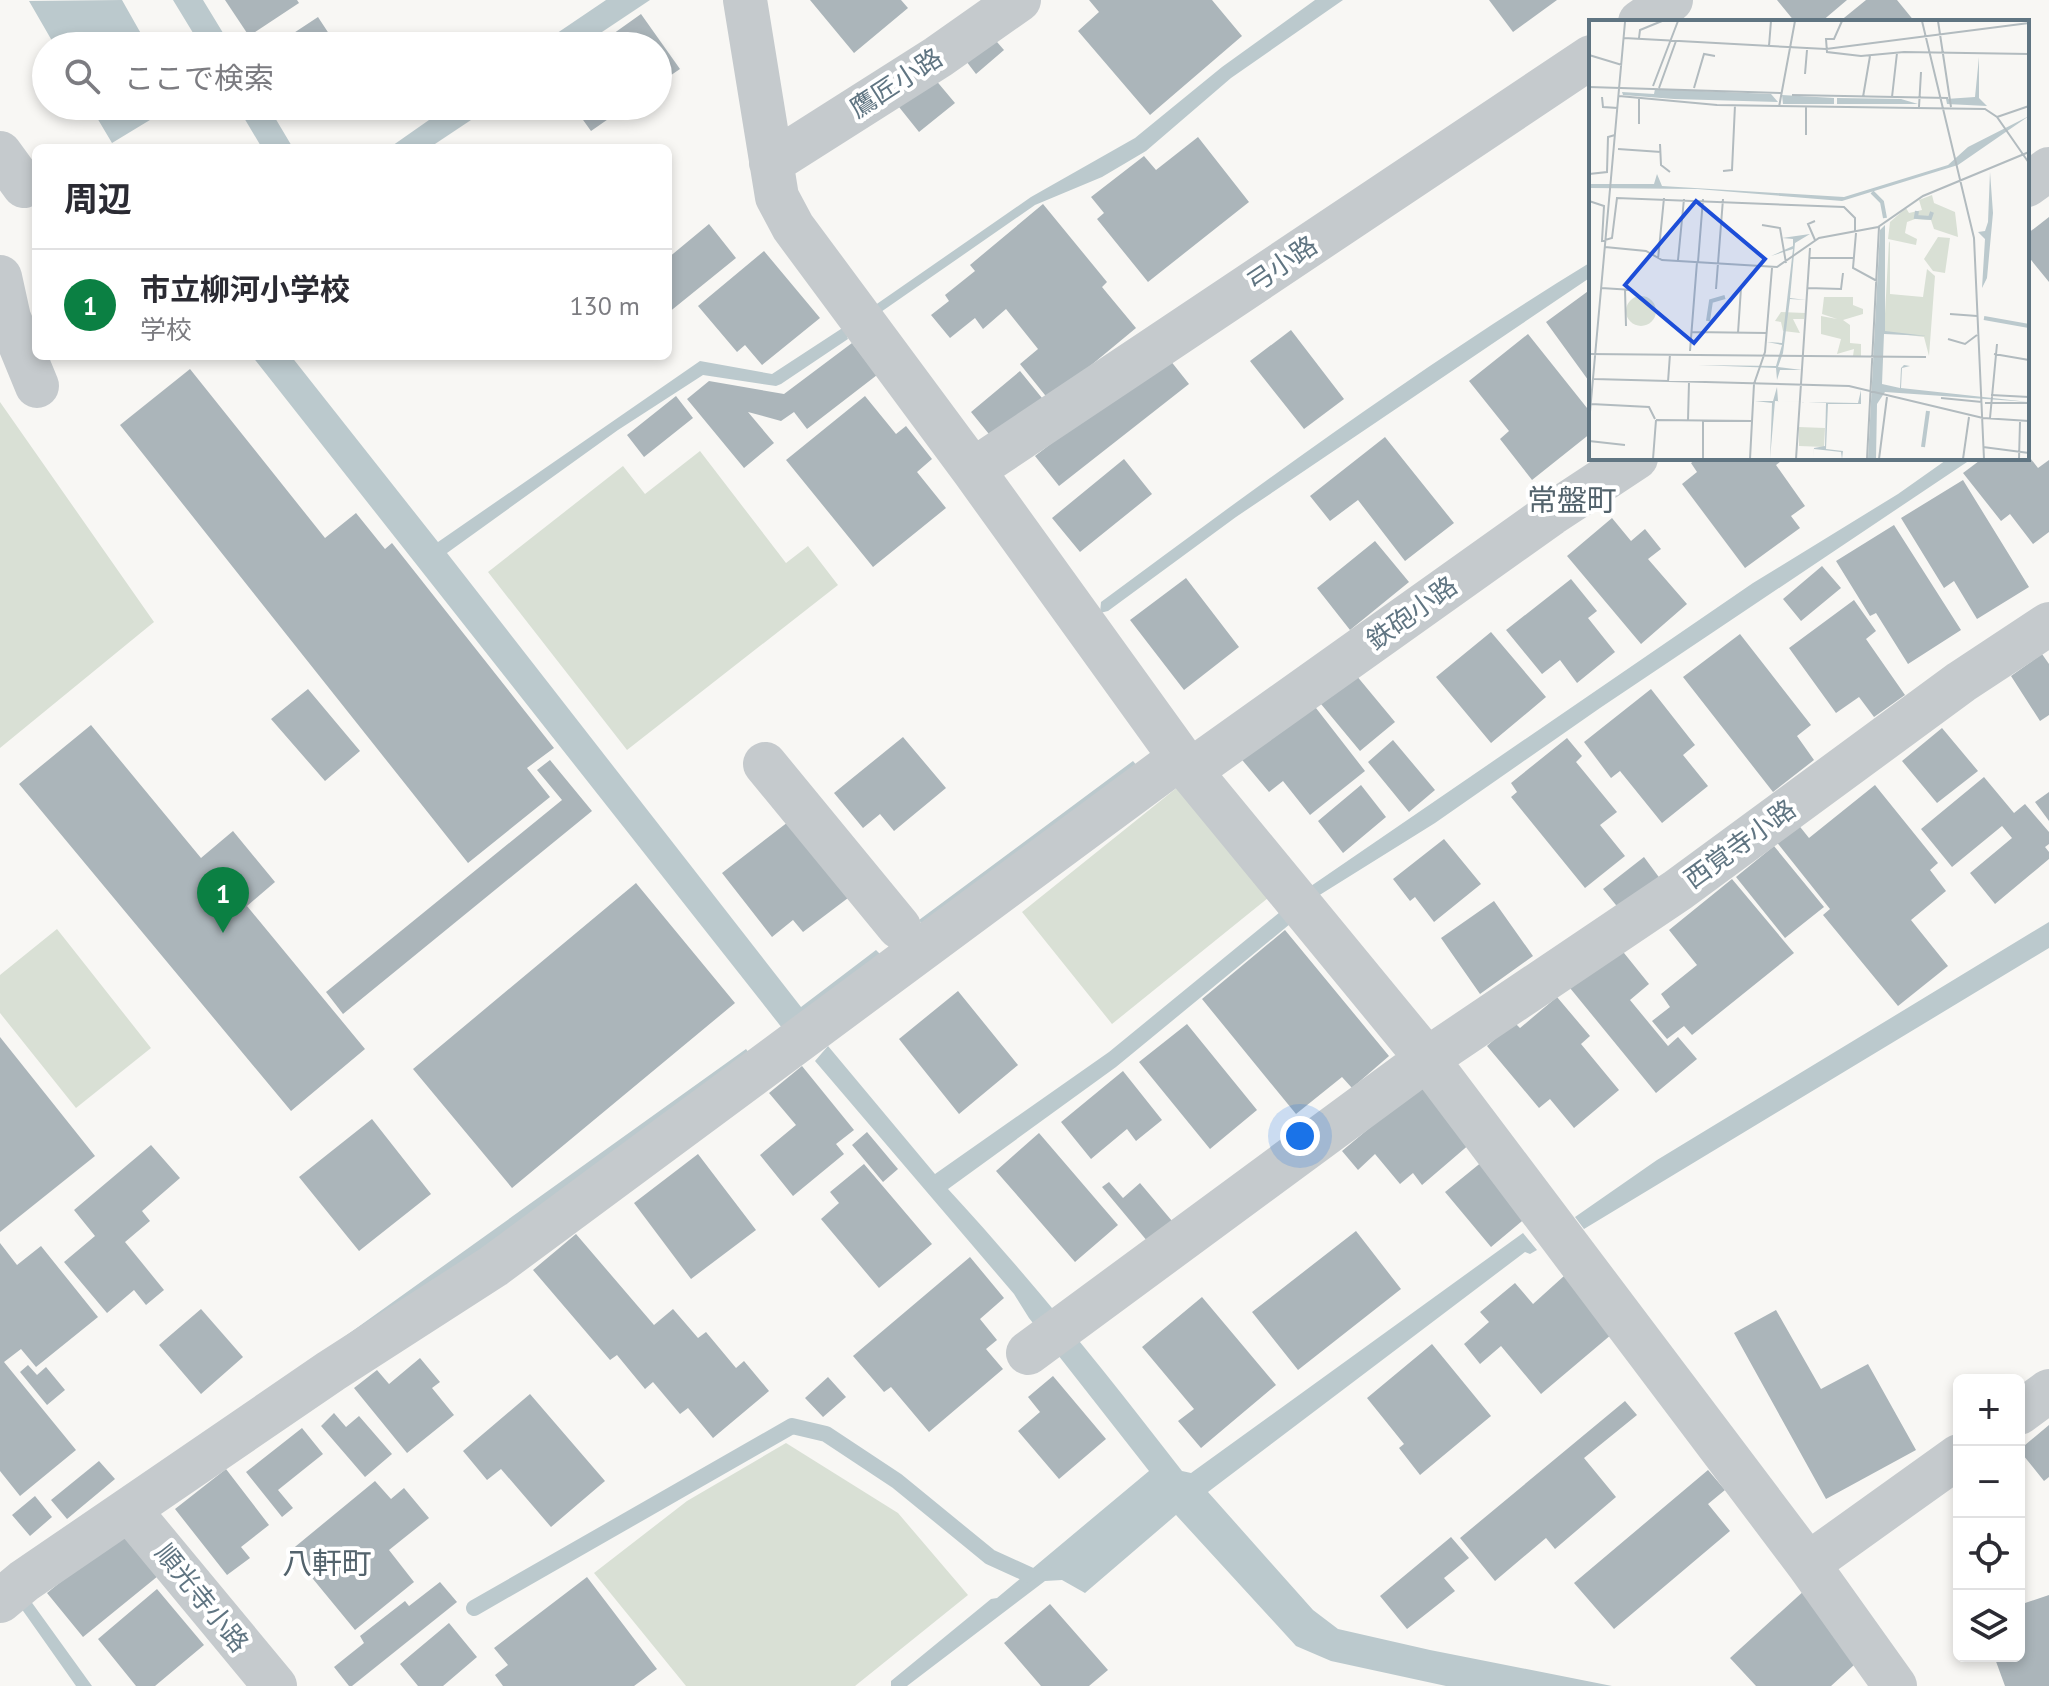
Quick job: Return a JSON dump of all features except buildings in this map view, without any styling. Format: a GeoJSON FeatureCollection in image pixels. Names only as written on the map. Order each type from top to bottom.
{"type":"FeatureCollection","features":[{"type":"Feature","properties":{"kind":"street"},"geometry":{"type":"LineString","coordinates":[[745,0],[777,197],[793,227],[1185,764],[1427,1059],[1808,1564],[1895,1686]]}},
{"type":"Feature","properties":{"kind":"street","name":"鷹匠小路"},"geometry":{"type":"LineString","coordinates":[[771,163],[938,57],[1019,0]]}},
{"type":"Feature","properties":{"kind":"street"},"geometry":{"type":"LineString","coordinates":[[1643,20],[1671,0]]}},
{"type":"Feature","properties":{"kind":"street","name":"弓小路"},"geometry":{"type":"LineString","coordinates":[[973,470],[1589,58]]}},
{"type":"Feature","properties":{"kind":"street"},"geometry":{"type":"LineString","coordinates":[[2029,184],[2049,169]]}},
{"type":"Feature","properties":{"kind":"street"},"geometry":{"type":"LineString","coordinates":[[0,277],[9,318],[37,386]]}},
{"type":"Feature","properties":{"kind":"street","name":"鉄砲小路"},"geometry":{"type":"LineString","coordinates":[[10,1593],[331,1371],[494,1266],[804,1036],[1185,764],[1633,460]]}},
{"type":"Feature","properties":{"kind":"street","name":"西覚寺小路"},"geometry":{"type":"LineString","coordinates":[[1028,1353],[1427,1059],[1678,890],[1961,682],[2049,624]]}},
{"type":"Feature","properties":{"kind":"street"},"geometry":{"type":"LineString","coordinates":[[765,764],[899,927]]}},
{"type":"Feature","properties":{"kind":"street"},"geometry":{"type":"LineString","coordinates":[[2025,1409],[2049,1391]]}},
{"type":"Feature","properties":{"kind":"street"},"geometry":{"type":"LineString","coordinates":[[1808,1564],[1953,1460]]}},
{"type":"Feature","properties":{"kind":"street","name":"順光寺小路"},"geometry":{"type":"LineString","coordinates":[[130,1511],[275,1686]]}},
{"type":"Feature","properties":{"kind":"shaded area"},"geometry":{"type":"Polygon","coordinates":[[[122,0],[140,32],[47,32],[29,1],[122,0]]]}},
{"type":"Feature","properties":{"kind":"shaded area"},"geometry":{"type":"Polygon","coordinates":[[[173,0],[203,0],[222,32],[192,32],[173,0]]]}},
{"type":"Feature","properties":{"kind":"shaded area"},"geometry":{"type":"Polygon","coordinates":[[[606,0],[650,0],[602,32],[559,32],[606,0]]]}},
{"type":"Feature","properties":{"kind":"shaded area"},"geometry":{"type":"Polygon","coordinates":[[[1315,0],[1343,0],[1231,78],[1146,151],[1102,177],[1035,205],[878,314],[871,308],[1031,197],[1135,138],[1222,67],[1315,0]]]}},
{"type":"Feature","properties":{"kind":"shaded area"},"geometry":{"type":"Polygon","coordinates":[[[98,120],[150,120],[112,143],[98,120]]]}},
{"type":"Feature","properties":{"kind":"shaded area"},"geometry":{"type":"Polygon","coordinates":[[[245,120],[276,120],[291,144],[260,144],[245,120]]]}},
{"type":"Feature","properties":{"kind":"shaded area"},"geometry":{"type":"Polygon","coordinates":[[[429,120],[471,120],[435,144],[395,144],[429,120]]]}},
{"type":"Feature","properties":{"kind":"shaded area"},"geometry":{"type":"Polygon","coordinates":[[[1589,263],[1589,278],[1236,517],[1108,611],[1100,613],[1101,602],[1281,470],[1403,384],[1589,263]]]}},
{"type":"Feature","properties":{"kind":"shaded area"},"geometry":{"type":"Polygon","coordinates":[[[844,327],[848,339],[776,386],[703,375],[618,430],[447,553],[801,1007],[876,950],[884,958],[786,1033],[255,360],[294,360],[438,542],[700,361],[772,374],[844,327]]]}},
{"type":"Feature","properties":{"kind":"shaded area"},"geometry":{"type":"Polygon","coordinates":[[[0,402],[154,622],[0,748],[0,402]]]}},
{"type":"Feature","properties":{"kind":"shaded area"},"geometry":{"type":"Polygon","coordinates":[[[700,451],[786,563],[808,546],[838,585],[627,750],[488,572],[623,466],[645,494],[700,451]]]}},
{"type":"Feature","properties":{"kind":"shaded area"},"geometry":{"type":"Polygon","coordinates":[[[1946,460],[1970,460],[1600,708],[1435,823],[1318,896],[1311,886],[1753,583],[1898,494],[1946,460]]]}},
{"type":"Feature","properties":{"kind":"shaded area"},"geometry":{"type":"Polygon","coordinates":[[[1133,761],[1139,768],[925,929],[919,920],[1133,761]]]}},
{"type":"Feature","properties":{"kind":"shaded area"},"geometry":{"type":"Polygon","coordinates":[[[1179,786],[1268,898],[1112,1024],[1022,912],[1179,786]]]}},
{"type":"Feature","properties":{"kind":"shaded area"},"geometry":{"type":"Polygon","coordinates":[[[1280,912],[1290,924],[1116,1067],[948,1189],[1068,1327],[1182,1471],[1191,1473],[1523,1233],[1537,1250],[1530,1254],[1525,1252],[1208,1492],[1313,1610],[1338,1629],[1612,1686],[1446,1686],[1331,1661],[1296,1646],[1176,1515],[1085,1593],[1062,1580],[1045,1581],[907,1686],[891,1686],[891,1681],[991,1599],[997,1598],[1149,1471],[1029,1318],[1014,1294],[815,1061],[828,1046],[935,1174],[1109,1052],[1280,912]]]}},
{"type":"Feature","properties":{"kind":"shaded area"},"geometry":{"type":"Polygon","coordinates":[[[2049,922],[2049,948],[1584,1229],[1575,1217],[1657,1160],[2049,922]]]}},
{"type":"Feature","properties":{"kind":"shaded area"},"geometry":{"type":"Polygon","coordinates":[[[57,929],[151,1048],[76,1108],[0,1013],[0,975],[57,929]]]}},
{"type":"Feature","properties":{"kind":"shaded area"},"geometry":{"type":"Polygon","coordinates":[[[746,1049],[752,1057],[511,1236],[333,1345],[746,1049]]]}},
{"type":"Feature","properties":{"kind":"shaded area"},"geometry":{"type":"Polygon","coordinates":[[[786,1443],[898,1513],[968,1595],[855,1686],[686,1686],[594,1573],[687,1501],[786,1443]]]}},
{"type":"Feature","properties":{"kind":"shaded area"},"geometry":{"type":"Polygon","coordinates":[[[30,1600],[92,1686],[76,1686],[21,1608],[30,1600]]]}},
{"type":"Feature","properties":{"kind":"waterway"},"geometry":{"type":"LineString","coordinates":[[474,1608],[792,1426],[826,1434],[897,1481],[990,1557],[1034,1577],[1044,1571]]}},
{"type":"Feature","properties":{"kind":"place","name":"市立柳河小学校"},"geometry":{"type":"Point","coordinates":[223,933]}},
{"type":"Feature","properties":{"kind":"district","name":"常盤町"},"geometry":{"type":"Point","coordinates":[1572,501]}},
{"type":"Feature","properties":{"kind":"district","name":"八軒町"},"geometry":{"type":"Point","coordinates":[327,1564]}}]}
